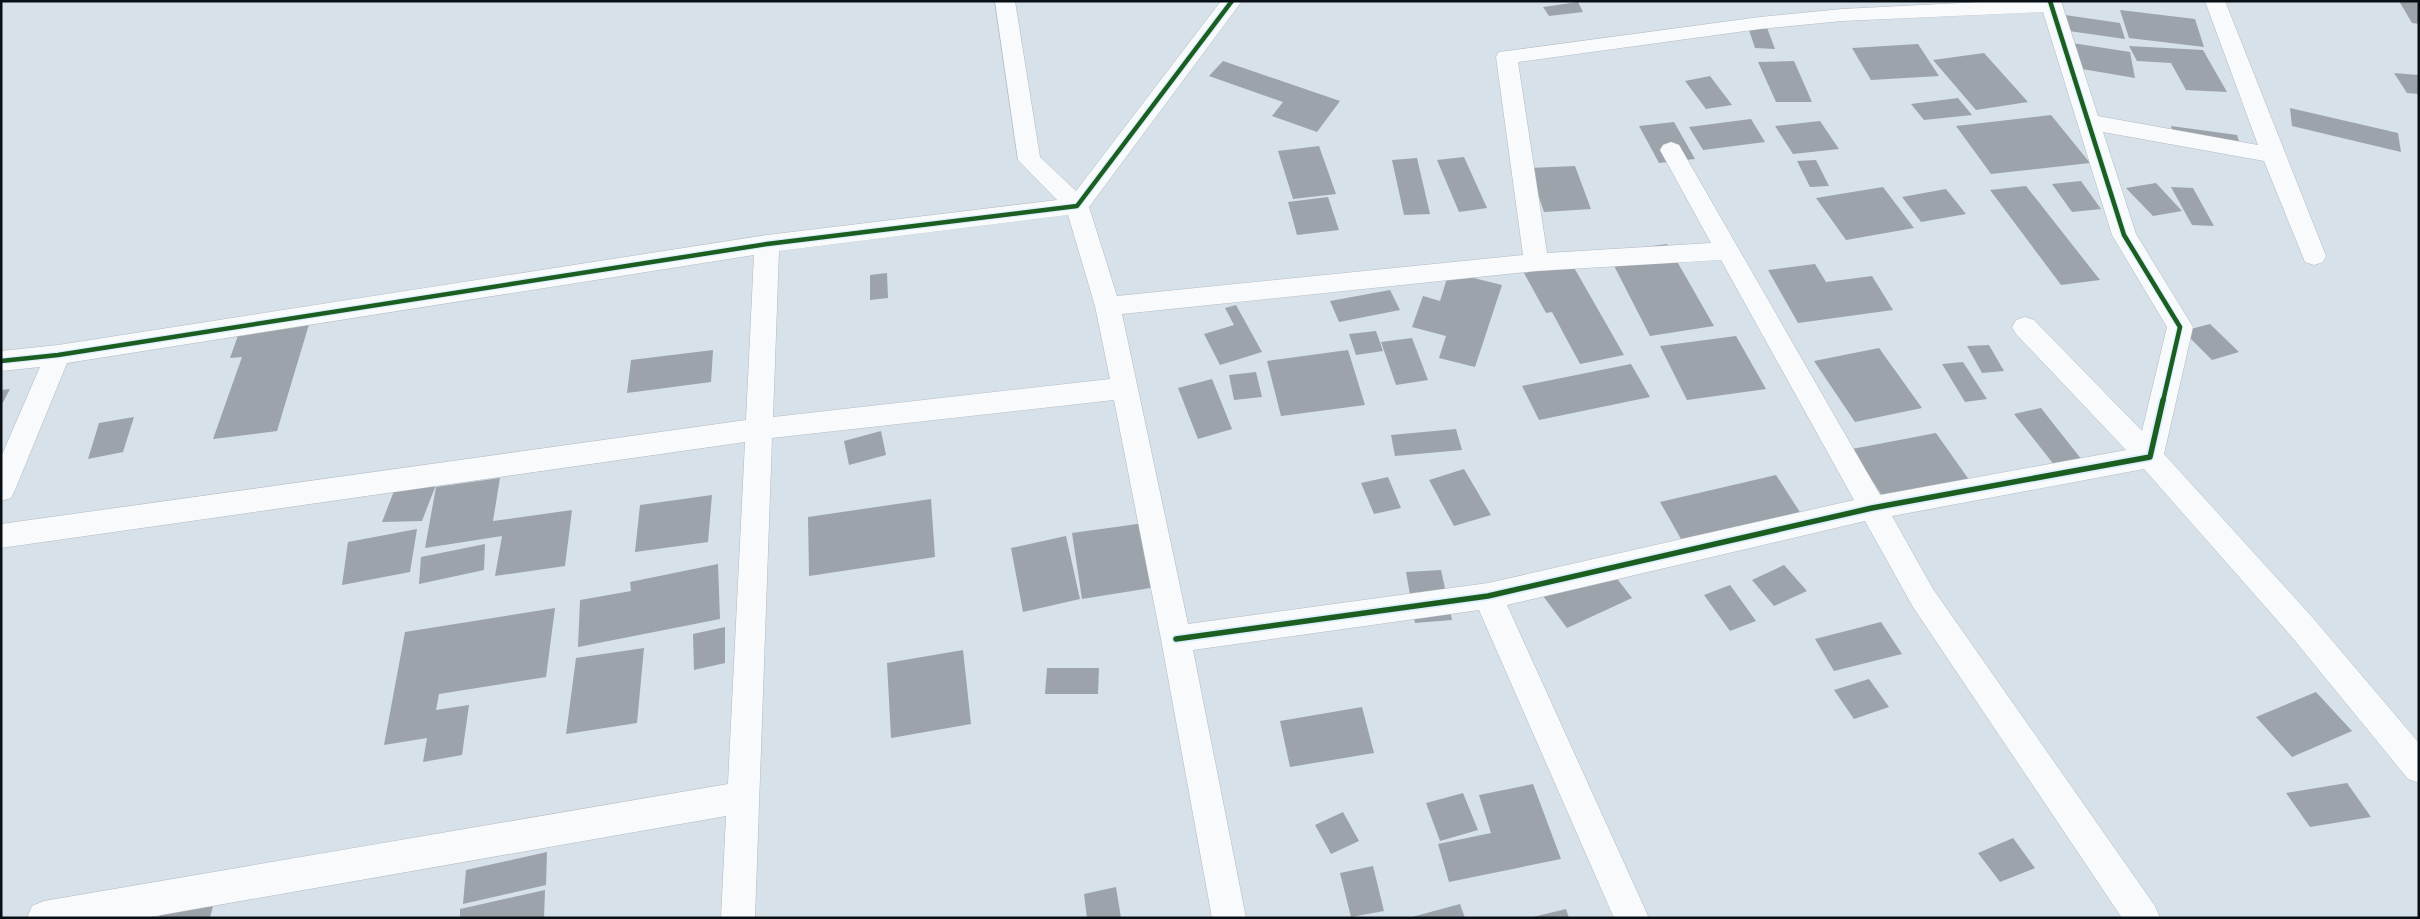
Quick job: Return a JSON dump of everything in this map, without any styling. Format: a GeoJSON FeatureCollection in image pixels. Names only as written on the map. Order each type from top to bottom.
{"type":"FeatureCollection","features":[{"type":"Feature","properties":{"kind":"street"},"geometry":{"type":"LineString","coordinates":[[1005,1],[1029,160],[1077,206],[1108,306],[1176,639],[1228,918]]}},
{"type":"Feature","properties":{"kind":"street"},"geometry":{"type":"LineString","coordinates":[[1,362],[58,355],[767,244],[1077,206],[1232,1]]}},
{"type":"Feature","properties":{"kind":"street"},"geometry":{"type":"LineString","coordinates":[[2215,1],[2273,155],[2314,256]]}},
{"type":"Feature","properties":{"kind":"street"},"geometry":{"type":"LineString","coordinates":[[1536,262],[1506,58],[1760,22],[1909,6],[2052,3],[2124,235],[2180,326],[2150,457]]}},
{"type":"Feature","properties":{"kind":"street"},"geometry":{"type":"LineString","coordinates":[[2089,122],[2273,155]]}},
{"type":"Feature","properties":{"kind":"street"},"geometry":{"type":"LineString","coordinates":[[1671,150],[1923,598],[2143,918]]}},
{"type":"Feature","properties":{"kind":"street"},"geometry":{"type":"LineString","coordinates":[[738,918],[767,244]]}},
{"type":"Feature","properties":{"kind":"street"},"geometry":{"type":"LineString","coordinates":[[1108,306],[1536,262],[1727,251]]}},
{"type":"Feature","properties":{"kind":"street"},"geometry":{"type":"LineString","coordinates":[[2025,327],[2150,457],[2302,627],[2419,768]]}},
{"type":"Feature","properties":{"kind":"street"},"geometry":{"type":"LineString","coordinates":[[1,490],[58,355]]}},
{"type":"Feature","properties":{"kind":"street"},"geometry":{"type":"LineString","coordinates":[[1,536],[759,429],[1125,388]]}},
{"type":"Feature","properties":{"kind":"street"},"geometry":{"type":"LineString","coordinates":[[1176,639],[1488,596],[1872,508],[2150,457]]}},
{"type":"Feature","properties":{"kind":"street"},"geometry":{"type":"LineString","coordinates":[[1488,596],[1632,918]]}},
{"type":"Feature","properties":{"kind":"street"},"geometry":{"type":"LineString","coordinates":[[44,918],[744,797]]}},
{"type":"Feature","properties":{"kind":"building"},"geometry":{"type":"Polygon","coordinates":[[[2399,1],[2419,1],[2419,24],[2412,23],[2399,1]]]}},
{"type":"Feature","properties":{"kind":"building"},"geometry":{"type":"Polygon","coordinates":[[[1578,2],[1583,12],[1549,16],[1543,7],[1578,2]]]}},
{"type":"Feature","properties":{"kind":"building"},"geometry":{"type":"Polygon","coordinates":[[[2120,10],[2195,19],[2204,47],[2129,38],[2120,10]]]}},
{"type":"Feature","properties":{"kind":"building"},"geometry":{"type":"Polygon","coordinates":[[[2065,15],[2120,23],[2125,39],[2069,31],[2065,15]]]}},
{"type":"Feature","properties":{"kind":"building"},"geometry":{"type":"Polygon","coordinates":[[[1747,24],[1766,25],[1775,49],[1755,48],[1747,24]]]}},
{"type":"Feature","properties":{"kind":"building"},"geometry":{"type":"Polygon","coordinates":[[[2072,43],[2130,52],[2135,78],[2076,68],[2072,43]]]}},
{"type":"Feature","properties":{"kind":"building"},"geometry":{"type":"Polygon","coordinates":[[[1918,44],[1939,76],[1871,80],[1852,48],[1918,44]]]}},
{"type":"Feature","properties":{"kind":"building"},"geometry":{"type":"Polygon","coordinates":[[[2129,46],[2203,50],[2227,92],[2186,90],[2171,63],[2137,61],[2129,46]]]}},
{"type":"Feature","properties":{"kind":"building"},"geometry":{"type":"Polygon","coordinates":[[[1984,53],[2028,102],[1976,110],[1933,60],[1984,53]]]}},
{"type":"Feature","properties":{"kind":"building"},"geometry":{"type":"Polygon","coordinates":[[[1223,61],[1340,101],[1317,132],[1272,116],[1283,102],[1209,76],[1223,61]]]}},
{"type":"Feature","properties":{"kind":"building"},"geometry":{"type":"Polygon","coordinates":[[[1794,61],[1812,102],[1776,102],[1758,62],[1794,61]]]}},
{"type":"Feature","properties":{"kind":"building"},"geometry":{"type":"Polygon","coordinates":[[[2394,73],[2418,75],[2419,94],[2407,93],[2394,73]]]}},
{"type":"Feature","properties":{"kind":"building"},"geometry":{"type":"Polygon","coordinates":[[[1710,76],[1732,105],[1706,109],[1685,81],[1710,76]]]}},
{"type":"Feature","properties":{"kind":"building"},"geometry":{"type":"Polygon","coordinates":[[[1958,98],[1972,115],[1924,120],[1911,104],[1958,98]]]}},
{"type":"Feature","properties":{"kind":"building"},"geometry":{"type":"Polygon","coordinates":[[[2290,108],[2398,133],[2401,152],[2292,126],[2290,108]]]}},
{"type":"Feature","properties":{"kind":"building"},"geometry":{"type":"Polygon","coordinates":[[[2051,115],[2090,163],[1991,174],[1956,126],[2051,115]]]}},
{"type":"Feature","properties":{"kind":"building"},"geometry":{"type":"Polygon","coordinates":[[[1751,119],[1765,142],[1703,150],[1689,127],[1751,119]]]}},
{"type":"Feature","properties":{"kind":"building"},"geometry":{"type":"Polygon","coordinates":[[[1820,121],[1839,149],[1793,154],[1775,126],[1820,121]]]}},
{"type":"Feature","properties":{"kind":"building"},"geometry":{"type":"Polygon","coordinates":[[[1674,122],[1695,159],[1659,163],[1639,126],[1674,122]]]}},
{"type":"Feature","properties":{"kind":"building"},"geometry":{"type":"Polygon","coordinates":[[[2171,126],[2237,135],[2243,153],[2176,143],[2171,126]]]}},
{"type":"Feature","properties":{"kind":"building"},"geometry":{"type":"Polygon","coordinates":[[[1319,146],[1336,194],[1293,199],[1278,151],[1319,146]]]}},
{"type":"Feature","properties":{"kind":"building"},"geometry":{"type":"Polygon","coordinates":[[[1464,157],[1487,208],[1459,212],[1437,160],[1464,157]]]}},
{"type":"Feature","properties":{"kind":"building"},"geometry":{"type":"Polygon","coordinates":[[[1417,158],[1430,214],[1404,215],[1392,160],[1417,158]]]}},
{"type":"Feature","properties":{"kind":"building"},"geometry":{"type":"Polygon","coordinates":[[[1816,160],[1829,186],[1810,187],[1797,161],[1816,160]]]}},
{"type":"Feature","properties":{"kind":"building"},"geometry":{"type":"Polygon","coordinates":[[[1575,166],[1591,209],[1544,212],[1529,168],[1575,166]]]}},
{"type":"Feature","properties":{"kind":"building"},"geometry":{"type":"Polygon","coordinates":[[[2081,181],[2101,209],[2072,212],[2052,184],[2081,181]]]}},
{"type":"Feature","properties":{"kind":"building"},"geometry":{"type":"Polygon","coordinates":[[[2156,183],[2182,211],[2153,216],[2126,188],[2156,183]]]}},
{"type":"Feature","properties":{"kind":"building"},"geometry":{"type":"Polygon","coordinates":[[[2026,186],[2100,280],[2061,285],[1990,190],[2026,186]]]}},
{"type":"Feature","properties":{"kind":"building"},"geometry":{"type":"Polygon","coordinates":[[[1883,187],[1914,228],[1846,240],[1816,198],[1883,187]]]}},
{"type":"Feature","properties":{"kind":"building"},"geometry":{"type":"Polygon","coordinates":[[[2171,187],[2193,188],[2214,226],[2192,225],[2171,187]]]}},
{"type":"Feature","properties":{"kind":"building"},"geometry":{"type":"Polygon","coordinates":[[[1946,189],[1966,214],[1921,222],[1902,197],[1946,189]]]}},
{"type":"Feature","properties":{"kind":"building"},"geometry":{"type":"Polygon","coordinates":[[[1328,197],[1339,230],[1297,235],[1288,202],[1328,197]]]}},
{"type":"Feature","properties":{"kind":"building"},"geometry":{"type":"Polygon","coordinates":[[[1667,244],[1714,326],[1650,336],[1607,252],[1667,244]]]}},
{"type":"Feature","properties":{"kind":"building"},"geometry":{"type":"Polygon","coordinates":[[[1572,264],[1624,355],[1580,364],[1552,312],[1546,313],[1524,273],[1572,264]]]}},
{"type":"Feature","properties":{"kind":"building"},"geometry":{"type":"Polygon","coordinates":[[[1815,264],[1826,282],[1872,276],[1893,310],[1798,323],[1768,270],[1815,264]]]}},
{"type":"Feature","properties":{"kind":"building"},"geometry":{"type":"Polygon","coordinates":[[[1449,272],[1502,285],[1475,367],[1439,358],[1446,336],[1412,327],[1423,296],[1440,301],[1449,272]]]}},
{"type":"Feature","properties":{"kind":"building"},"geometry":{"type":"Polygon","coordinates":[[[887,273],[888,298],[870,300],[870,275],[887,273]]]}},
{"type":"Feature","properties":{"kind":"building"},"geometry":{"type":"Polygon","coordinates":[[[1390,290],[1400,310],[1339,322],[1330,301],[1390,290]]]}},
{"type":"Feature","properties":{"kind":"building"},"geometry":{"type":"Polygon","coordinates":[[[1236,305],[1262,352],[1220,365],[1204,334],[1234,325],[1225,308],[1236,305]]]}},
{"type":"Feature","properties":{"kind":"building"},"geometry":{"type":"Polygon","coordinates":[[[310,321],[277,431],[213,439],[242,357],[230,358],[240,330],[310,321]]]}},
{"type":"Feature","properties":{"kind":"building"},"geometry":{"type":"Polygon","coordinates":[[[2210,324],[2239,352],[2212,360],[2183,331],[2210,324]]]}},
{"type":"Feature","properties":{"kind":"building"},"geometry":{"type":"Polygon","coordinates":[[[1376,331],[1383,351],[1356,355],[1349,334],[1376,331]]]}},
{"type":"Feature","properties":{"kind":"building"},"geometry":{"type":"Polygon","coordinates":[[[1736,336],[1766,389],[1687,400],[1660,346],[1736,336]]]}},
{"type":"Feature","properties":{"kind":"building"},"geometry":{"type":"Polygon","coordinates":[[[1412,338],[1428,380],[1396,385],[1381,342],[1412,338]]]}},
{"type":"Feature","properties":{"kind":"building"},"geometry":{"type":"Polygon","coordinates":[[[1989,345],[2004,371],[1982,373],[1967,346],[1989,345]]]}},
{"type":"Feature","properties":{"kind":"building"},"geometry":{"type":"Polygon","coordinates":[[[1879,348],[1922,408],[1855,422],[1814,361],[1879,348]]]}},
{"type":"Feature","properties":{"kind":"building"},"geometry":{"type":"Polygon","coordinates":[[[713,350],[711,382],[627,393],[631,360],[713,350]]]}},
{"type":"Feature","properties":{"kind":"building"},"geometry":{"type":"Polygon","coordinates":[[[1348,350],[1365,405],[1281,416],[1267,361],[1348,350]]]}},
{"type":"Feature","properties":{"kind":"building"},"geometry":{"type":"Polygon","coordinates":[[[1963,362],[1987,399],[1965,402],[1942,364],[1963,362]]]}},
{"type":"Feature","properties":{"kind":"building"},"geometry":{"type":"Polygon","coordinates":[[[1631,364],[1650,397],[1539,420],[1522,386],[1631,364]]]}},
{"type":"Feature","properties":{"kind":"building"},"geometry":{"type":"Polygon","coordinates":[[[1256,372],[1262,397],[1234,400],[1229,375],[1256,372]]]}},
{"type":"Feature","properties":{"kind":"building"},"geometry":{"type":"Polygon","coordinates":[[[1212,379],[1232,429],[1198,439],[1178,388],[1212,379]]]}},
{"type":"Feature","properties":{"kind":"building"},"geometry":{"type":"Polygon","coordinates":[[[10,389],[1,406],[1,390],[10,389]]]}},
{"type":"Feature","properties":{"kind":"building"},"geometry":{"type":"Polygon","coordinates":[[[2041,408],[2082,460],[2055,466],[2014,414],[2041,408]]]}},
{"type":"Feature","properties":{"kind":"building"},"geometry":{"type":"Polygon","coordinates":[[[134,417],[123,452],[88,459],[99,423],[134,417]]]}},
{"type":"Feature","properties":{"kind":"building"},"geometry":{"type":"Polygon","coordinates":[[[1456,429],[1462,450],[1395,456],[1391,435],[1456,429]]]}},
{"type":"Feature","properties":{"kind":"building"},"geometry":{"type":"Polygon","coordinates":[[[881,431],[886,455],[849,465],[844,441],[881,431]]]}},
{"type":"Feature","properties":{"kind":"building"},"geometry":{"type":"Polygon","coordinates":[[[1936,433],[1972,484],[1886,502],[1852,449],[1936,433]]]}},
{"type":"Feature","properties":{"kind":"building"},"geometry":{"type":"Polygon","coordinates":[[[1464,469],[1491,515],[1454,526],[1429,480],[1464,469]]]}},
{"type":"Feature","properties":{"kind":"building"},"geometry":{"type":"Polygon","coordinates":[[[441,472],[422,521],[382,522],[401,473],[441,472]]]}},
{"type":"Feature","properties":{"kind":"building"},"geometry":{"type":"Polygon","coordinates":[[[1776,475],[1803,517],[1685,546],[1660,502],[1776,475]]]}},
{"type":"Feature","properties":{"kind":"building"},"geometry":{"type":"Polygon","coordinates":[[[1388,477],[1401,508],[1374,514],[1361,483],[1388,477]]]}},
{"type":"Feature","properties":{"kind":"building"},"geometry":{"type":"Polygon","coordinates":[[[500,478],[493,521],[572,510],[565,566],[495,576],[502,536],[425,548],[436,487],[500,478]]]}},
{"type":"Feature","properties":{"kind":"building"},"geometry":{"type":"Polygon","coordinates":[[[712,495],[708,542],[635,552],[640,505],[712,495]]]}},
{"type":"Feature","properties":{"kind":"building"},"geometry":{"type":"Polygon","coordinates":[[[931,499],[935,557],[809,576],[808,517],[931,499]]]}},
{"type":"Feature","properties":{"kind":"building"},"geometry":{"type":"Polygon","coordinates":[[[1152,522],[1163,586],[1082,599],[1072,533],[1152,522]]]}},
{"type":"Feature","properties":{"kind":"building"},"geometry":{"type":"Polygon","coordinates":[[[417,529],[410,572],[342,585],[348,542],[417,529]]]}},
{"type":"Feature","properties":{"kind":"building"},"geometry":{"type":"Polygon","coordinates":[[[1066,536],[1080,599],[1023,612],[1011,548],[1066,536]]]}},
{"type":"Feature","properties":{"kind":"building"},"geometry":{"type":"Polygon","coordinates":[[[485,544],[484,570],[419,584],[421,557],[485,544]]]}},
{"type":"Feature","properties":{"kind":"building"},"geometry":{"type":"Polygon","coordinates":[[[1601,558],[1632,598],[1567,628],[1537,588],[1601,558]]]}},
{"type":"Feature","properties":{"kind":"building"},"geometry":{"type":"Polygon","coordinates":[[[718,564],[720,619],[578,647],[580,600],[631,591],[630,582],[718,564]]]}},
{"type":"Feature","properties":{"kind":"building"},"geometry":{"type":"Polygon","coordinates":[[[1784,565],[1807,591],[1774,606],[1752,580],[1784,565]]]}},
{"type":"Feature","properties":{"kind":"building"},"geometry":{"type":"Polygon","coordinates":[[[1441,570],[1452,620],[1415,623],[1406,572],[1441,570]]]}},
{"type":"Feature","properties":{"kind":"building"},"geometry":{"type":"Polygon","coordinates":[[[1730,585],[1756,621],[1730,631],[1704,595],[1730,585]]]}},
{"type":"Feature","properties":{"kind":"building"},"geometry":{"type":"Polygon","coordinates":[[[555,608],[546,677],[439,694],[436,710],[469,705],[462,755],[423,762],[427,738],[384,745],[405,632],[555,608]]]}},
{"type":"Feature","properties":{"kind":"building"},"geometry":{"type":"Polygon","coordinates":[[[1881,622],[1902,654],[1834,671],[1815,639],[1881,622]]]}},
{"type":"Feature","properties":{"kind":"building"},"geometry":{"type":"Polygon","coordinates":[[[725,627],[725,663],[694,670],[693,634],[725,627]]]}},
{"type":"Feature","properties":{"kind":"building"},"geometry":{"type":"Polygon","coordinates":[[[644,648],[637,723],[566,734],[576,658],[644,648]]]}},
{"type":"Feature","properties":{"kind":"building"},"geometry":{"type":"Polygon","coordinates":[[[963,650],[971,724],[891,738],[887,663],[963,650]]]}},
{"type":"Feature","properties":{"kind":"building"},"geometry":{"type":"Polygon","coordinates":[[[1047,668],[1099,668],[1098,694],[1045,694],[1047,668]]]}},
{"type":"Feature","properties":{"kind":"building"},"geometry":{"type":"Polygon","coordinates":[[[1869,679],[1889,707],[1854,719],[1834,690],[1869,679]]]}},
{"type":"Feature","properties":{"kind":"building"},"geometry":{"type":"Polygon","coordinates":[[[2316,692],[2352,731],[2292,757],[2256,717],[2316,692]]]}},
{"type":"Feature","properties":{"kind":"building"},"geometry":{"type":"Polygon","coordinates":[[[1362,707],[1374,753],[1290,767],[1280,721],[1362,707]]]}},
{"type":"Feature","properties":{"kind":"building"},"geometry":{"type":"Polygon","coordinates":[[[2347,783],[2371,817],[2310,827],[2286,793],[2347,783]]]}},
{"type":"Feature","properties":{"kind":"building"},"geometry":{"type":"Polygon","coordinates":[[[1533,784],[1561,859],[1449,882],[1438,844],[1491,833],[1479,795],[1533,784]]]}},
{"type":"Feature","properties":{"kind":"building"},"geometry":{"type":"Polygon","coordinates":[[[1463,793],[1478,830],[1440,841],[1426,803],[1463,793]]]}},
{"type":"Feature","properties":{"kind":"building"},"geometry":{"type":"Polygon","coordinates":[[[1343,812],[1359,841],[1331,854],[1315,825],[1343,812]]]}},
{"type":"Feature","properties":{"kind":"building"},"geometry":{"type":"Polygon","coordinates":[[[2013,838],[2035,868],[2000,882],[1978,853],[2013,838]]]}},
{"type":"Feature","properties":{"kind":"building"},"geometry":{"type":"Polygon","coordinates":[[[547,852],[546,885],[463,904],[466,870],[547,852]]]}},
{"type":"Feature","properties":{"kind":"building"},"geometry":{"type":"Polygon","coordinates":[[[1373,866],[1384,911],[1351,917],[1340,873],[1373,866]]]}},
{"type":"Feature","properties":{"kind":"building"},"geometry":{"type":"Polygon","coordinates":[[[218,886],[210,918],[159,918],[165,896],[218,886]]]}},
{"type":"Feature","properties":{"kind":"building"},"geometry":{"type":"Polygon","coordinates":[[[1116,887],[1121,918],[1087,918],[1084,894],[1116,887]]]}},
{"type":"Feature","properties":{"kind":"building"},"geometry":{"type":"Polygon","coordinates":[[[545,890],[544,918],[460,918],[460,909],[545,890]]]}},
{"type":"Feature","properties":{"kind":"building"},"geometry":{"type":"Polygon","coordinates":[[[1460,904],[1465,918],[1412,918],[1412,917],[1460,904]]]}},
{"type":"Feature","properties":{"kind":"building"},"geometry":{"type":"Polygon","coordinates":[[[1566,909],[1569,918],[1533,918],[1533,917],[1566,909]]]}},
{"type":"Feature","properties":{"kind":"cycle path"},"geometry":{"type":"LineString","coordinates":[[1,361],[58,355],[767,244],[1077,206],[1232,1]]}},
{"type":"Feature","properties":{"kind":"cycle path"},"geometry":{"type":"LineString","coordinates":[[1176,639],[1488,596],[1872,508],[2150,457],[2180,327],[2124,235],[2050,1]]}}]}
